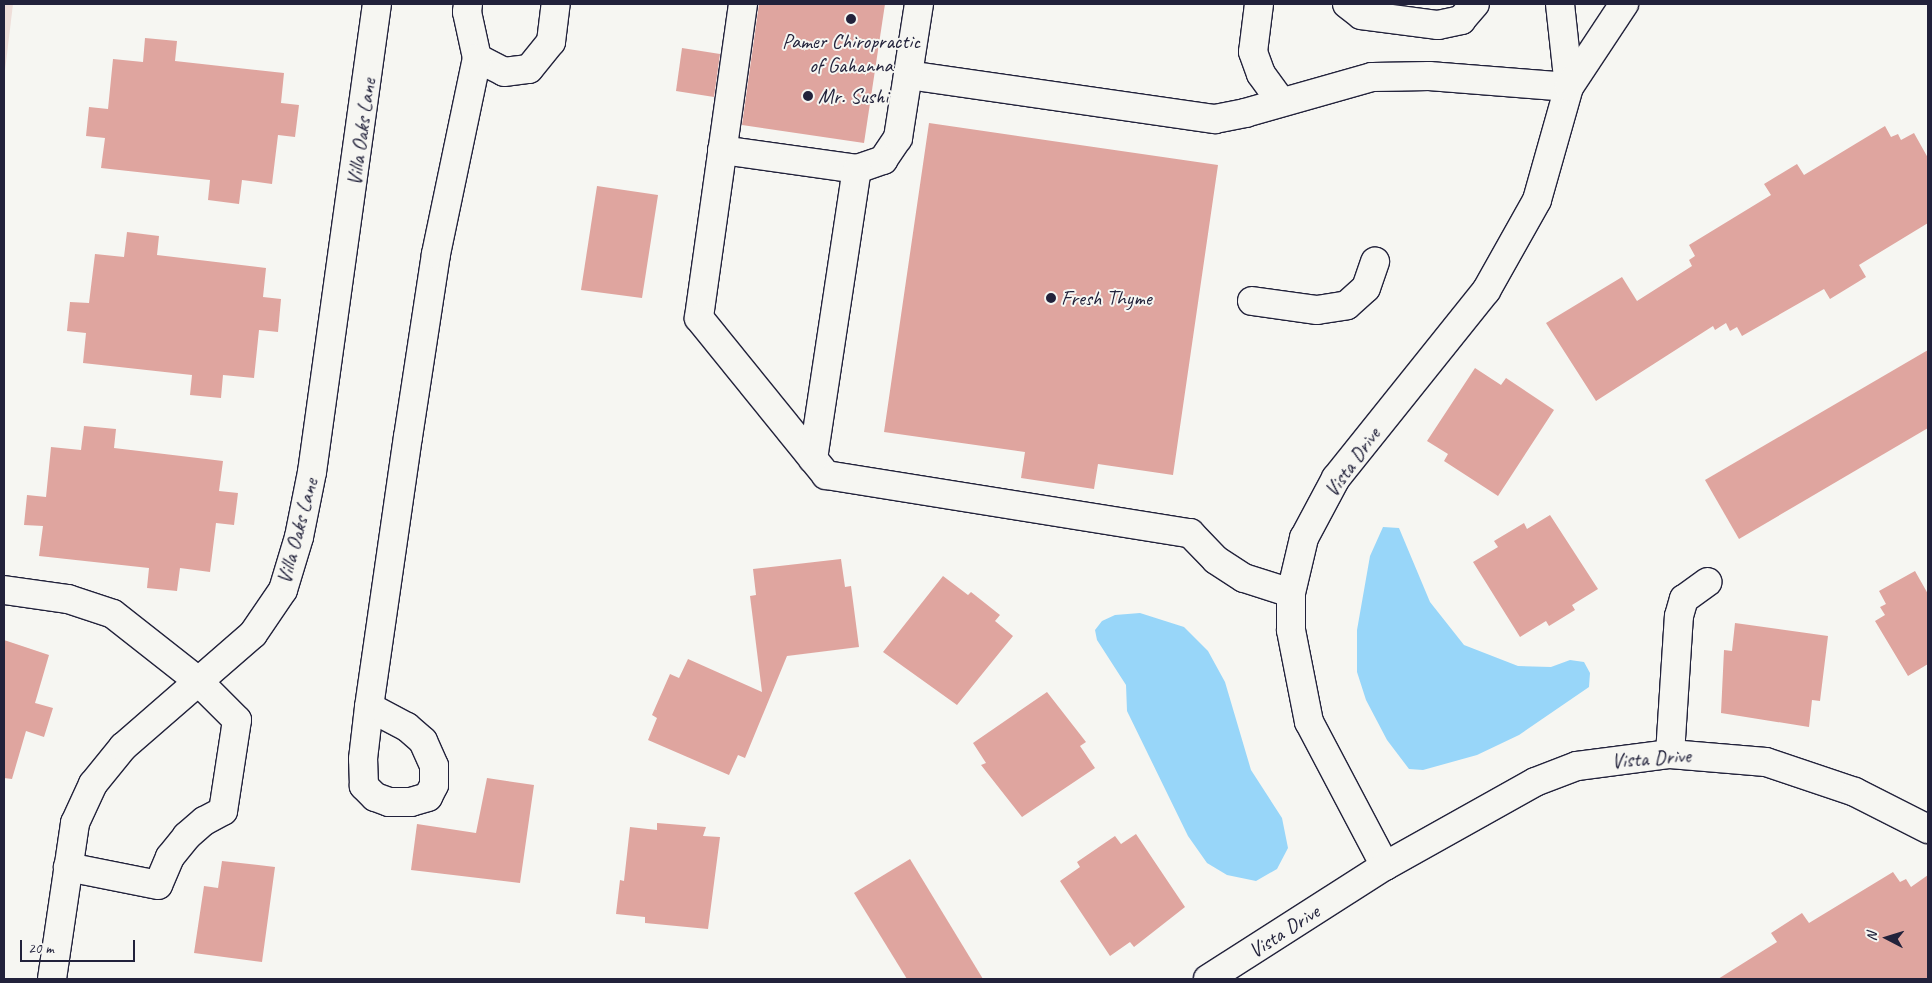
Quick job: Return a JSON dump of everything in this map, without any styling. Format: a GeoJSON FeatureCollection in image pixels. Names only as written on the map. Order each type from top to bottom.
{"type":"FeatureCollection","features":[{"type":"Feature","properties":{"kind":"street","name":"Villa Oaks Lane"},"geometry":{"type":"LineString","coordinates":[[52,979],[75,823],[93,784],[123,747],[253,634],[283,590],[299,537],[312,472],[377,4]]}},
{"type":"Feature","properties":{"kind":"street"},"geometry":{"type":"LineString","coordinates":[[369,707],[436,254],[477,58],[467,12],[468,4]]}},
{"type":"Feature","properties":{"kind":"street"},"geometry":{"type":"LineString","coordinates":[[477,58],[504,72],[529,69],[551,42],[556,4]]}},
{"type":"Feature","properties":{"kind":"street"},"geometry":{"type":"LineString","coordinates":[[743,4],[699,318],[826,476],[1190,533],[1216,560],[1244,578],[1291,593]]}},
{"type":"Feature","properties":{"kind":"street"},"geometry":{"type":"LineString","coordinates":[[722,150],[857,169],[883,160],[898,138],[919,4]]}},
{"type":"Feature","properties":{"kind":"street"},"geometry":{"type":"LineString","coordinates":[[1259,4],[1253,52],[1261,74],[1281,102]]}},
{"type":"Feature","properties":{"kind":"street"},"geometry":{"type":"LineString","coordinates":[[1347,4],[1361,14],[1438,25],[1461,20],[1475,4]]}},
{"type":"Feature","properties":{"kind":"street","name":"Vista Drive"},"geometry":{"type":"LineString","coordinates":[[1560,4],[1569,87]]}},
{"type":"Feature","properties":{"kind":"street","name":"Vista Drive"},"geometry":{"type":"LineString","coordinates":[[1385,866],[1309,722],[1291,630],[1291,593],[1304,538],[1336,478],[1486,291],[1537,200],[1569,87],[1624,4]]}},
{"type":"Feature","properties":{"kind":"street"},"geometry":{"type":"LineString","coordinates":[[908,75],[1215,119],[1372,77],[1429,76],[1569,87]]}},
{"type":"Feature","properties":{"kind":"street"},"geometry":{"type":"LineString","coordinates":[[813,460],[857,169]]}},
{"type":"Feature","properties":{"kind":"street"},"geometry":{"type":"LineString","coordinates":[[1252,300],[1316,310],[1347,305],[1366,288],[1375,262]]}},
{"type":"Feature","properties":{"kind":"street"},"geometry":{"type":"LineString","coordinates":[[1670,754],[1679,616],[1684,599],[1707,582]]}},
{"type":"Feature","properties":{"kind":"street"},"geometry":{"type":"LineString","coordinates":[[4,590],[68,598],[113,614],[198,682],[237,720],[223,812],[204,821],[187,836],[170,857],[158,885],[68,867]]}},
{"type":"Feature","properties":{"kind":"street","name":"Vista Drive"},"geometry":{"type":"LineString","coordinates":[[1208,979],[1385,866],[1535,782],[1577,766],[1670,754],[1766,762],[1806,773],[1855,792],[1928,829]]}},
{"type":"Feature","properties":{"kind":"shaded area"},"geometry":{"type":"Polygon","coordinates":[[[4,4],[13,4],[4,79],[4,4]]]}},
{"type":"Feature","properties":{"kind":"water"},"geometry":{"type":"Polygon","coordinates":[[[1383,527],[1399,528],[1430,602],[1464,645],[1518,666],[1551,667],[1570,660],[1584,662],[1590,673],[1589,687],[1519,735],[1477,755],[1423,770],[1409,769],[1387,740],[1366,700],[1357,672],[1357,630],[1370,556],[1383,527]]]}},
{"type":"Feature","properties":{"kind":"water"},"geometry":{"type":"Polygon","coordinates":[[[1140,613],[1184,627],[1208,651],[1225,682],[1251,770],[1282,818],[1288,848],[1277,869],[1256,881],[1227,875],[1207,863],[1188,836],[1127,711],[1126,685],[1097,640],[1095,630],[1102,621],[1115,615],[1140,613]]]}},
{"type":"Feature","properties":{"kind":"building"},"geometry":{"type":"Polygon","coordinates":[[[759,4],[885,4],[864,143],[742,125],[759,4]]]}},
{"type":"Feature","properties":{"kind":"building"},"geometry":{"type":"Polygon","coordinates":[[[145,38],[177,41],[175,61],[284,73],[281,103],[299,105],[295,137],[278,135],[272,184],[242,180],[239,204],[208,200],[210,180],[101,168],[105,138],[86,136],[89,107],[108,109],[113,59],[143,62],[145,38]]]}},
{"type":"Feature","properties":{"kind":"building"},"geometry":{"type":"Polygon","coordinates":[[[682,48],[720,54],[714,97],[676,91],[682,48]]]}},
{"type":"Feature","properties":{"kind":"building","name":"Fresh Thyme"},"geometry":{"type":"Polygon","coordinates":[[[929,123],[1218,165],[1173,475],[1098,464],[1094,489],[1021,478],[1025,452],[884,432],[929,123]]]}},
{"type":"Feature","properties":{"kind":"building"},"geometry":{"type":"Polygon","coordinates":[[[1885,126],[1891,137],[1898,134],[1901,140],[1914,133],[1928,158],[1928,223],[1859,265],[1866,277],[1830,299],[1824,289],[1742,336],[1737,327],[1730,331],[1726,323],[1715,330],[1713,326],[1596,401],[1546,323],[1622,277],[1637,301],[1692,266],[1689,260],[1695,256],[1689,245],[1771,195],[1764,184],[1797,164],[1804,175],[1885,126]]]}},
{"type":"Feature","properties":{"kind":"building"},"geometry":{"type":"Polygon","coordinates":[[[597,186],[658,195],[642,298],[581,290],[597,186]]]}},
{"type":"Feature","properties":{"kind":"building"},"geometry":{"type":"Polygon","coordinates":[[[127,232],[159,236],[157,255],[266,268],[263,297],[281,299],[278,332],[259,330],[254,378],[223,375],[221,398],[190,395],[192,375],[83,363],[86,333],[67,331],[70,302],[89,303],[95,254],[124,257],[127,232]]]}},
{"type":"Feature","properties":{"kind":"building"},"geometry":{"type":"Polygon","coordinates":[[[1928,350],[1928,428],[1739,539],[1705,480],[1928,350]]]}},
{"type":"Feature","properties":{"kind":"building"},"geometry":{"type":"Polygon","coordinates":[[[1475,368],[1501,385],[1506,378],[1554,410],[1498,496],[1444,461],[1448,454],[1427,441],[1475,368]]]}},
{"type":"Feature","properties":{"kind":"building"},"geometry":{"type":"Polygon","coordinates":[[[84,426],[116,429],[114,448],[223,461],[219,491],[238,493],[234,525],[216,523],[210,572],[180,568],[177,591],[147,588],[149,568],[39,556],[43,526],[24,525],[27,495],[46,497],[51,447],[81,450],[84,426]]]}},
{"type":"Feature","properties":{"kind":"building"},"geometry":{"type":"Polygon","coordinates":[[[1550,515],[1598,589],[1572,605],[1575,610],[1549,626],[1546,621],[1520,637],[1473,562],[1498,547],[1494,541],[1524,523],[1527,529],[1550,515]]]}},
{"type":"Feature","properties":{"kind":"building"},"geometry":{"type":"Polygon","coordinates":[[[841,559],[845,587],[851,586],[859,647],[787,656],[745,758],[738,755],[729,775],[648,740],[657,718],[652,715],[670,674],[679,678],[688,659],[762,692],[750,596],[756,595],[753,569],[841,559]]]}},
{"type":"Feature","properties":{"kind":"building"},"geometry":{"type":"Polygon","coordinates":[[[1915,571],[1928,594],[1928,664],[1908,676],[1875,621],[1885,615],[1880,607],[1886,604],[1879,591],[1915,571]]]}},
{"type":"Feature","properties":{"kind":"building"},"geometry":{"type":"Polygon","coordinates":[[[943,576],[968,595],[971,592],[1000,615],[995,621],[1013,636],[957,705],[883,652],[943,576]]]}},
{"type":"Feature","properties":{"kind":"building"},"geometry":{"type":"Polygon","coordinates":[[[1735,623],[1828,636],[1820,701],[1812,700],[1809,727],[1721,713],[1724,650],[1732,651],[1735,623]]]}},
{"type":"Feature","properties":{"kind":"building"},"geometry":{"type":"Polygon","coordinates":[[[4,640],[49,655],[35,703],[53,708],[44,737],[26,731],[12,779],[4,778],[4,640]]]}},
{"type":"Feature","properties":{"kind":"building"},"geometry":{"type":"Polygon","coordinates":[[[1047,692],[1086,742],[1080,746],[1095,768],[1022,817],[981,765],[986,763],[973,743],[1047,692]]]}},
{"type":"Feature","properties":{"kind":"building"},"geometry":{"type":"Polygon","coordinates":[[[487,778],[534,785],[520,883],[411,870],[417,824],[476,833],[487,778]]]}},
{"type":"Feature","properties":{"kind":"building"},"geometry":{"type":"Polygon","coordinates":[[[657,823],[706,827],[703,836],[720,837],[708,929],[645,923],[645,917],[616,914],[620,880],[624,881],[630,827],[657,830],[657,823]]]}},
{"type":"Feature","properties":{"kind":"building"},"geometry":{"type":"Polygon","coordinates":[[[1136,834],[1185,907],[1134,947],[1130,942],[1110,956],[1060,881],[1080,867],[1077,862],[1115,836],[1121,844],[1136,834]]]}},
{"type":"Feature","properties":{"kind":"building"},"geometry":{"type":"Polygon","coordinates":[[[910,859],[983,979],[907,979],[854,893],[910,859]]]}},
{"type":"Feature","properties":{"kind":"building"},"geometry":{"type":"Polygon","coordinates":[[[222,861],[275,867],[262,962],[194,953],[204,886],[218,888],[222,861]]]}},
{"type":"Feature","properties":{"kind":"building"},"geometry":{"type":"Polygon","coordinates":[[[1893,872],[1900,882],[1906,879],[1911,887],[1928,875],[1928,979],[1718,979],[1777,942],[1771,933],[1802,913],[1809,923],[1893,872]]]}},
{"type":"Feature","properties":{"kind":"place","name":"Pamer Chiropractic of Gahanna"},"geometry":{"type":"Point","coordinates":[851,19]}},
{"type":"Feature","properties":{"kind":"place","name":"Mr. Sushi"},"geometry":{"type":"Point","coordinates":[808,96]}},
{"type":"Feature","properties":{"kind":"place","name":"Fresh Thyme"},"geometry":{"type":"Point","coordinates":[1051,298]}}]}
